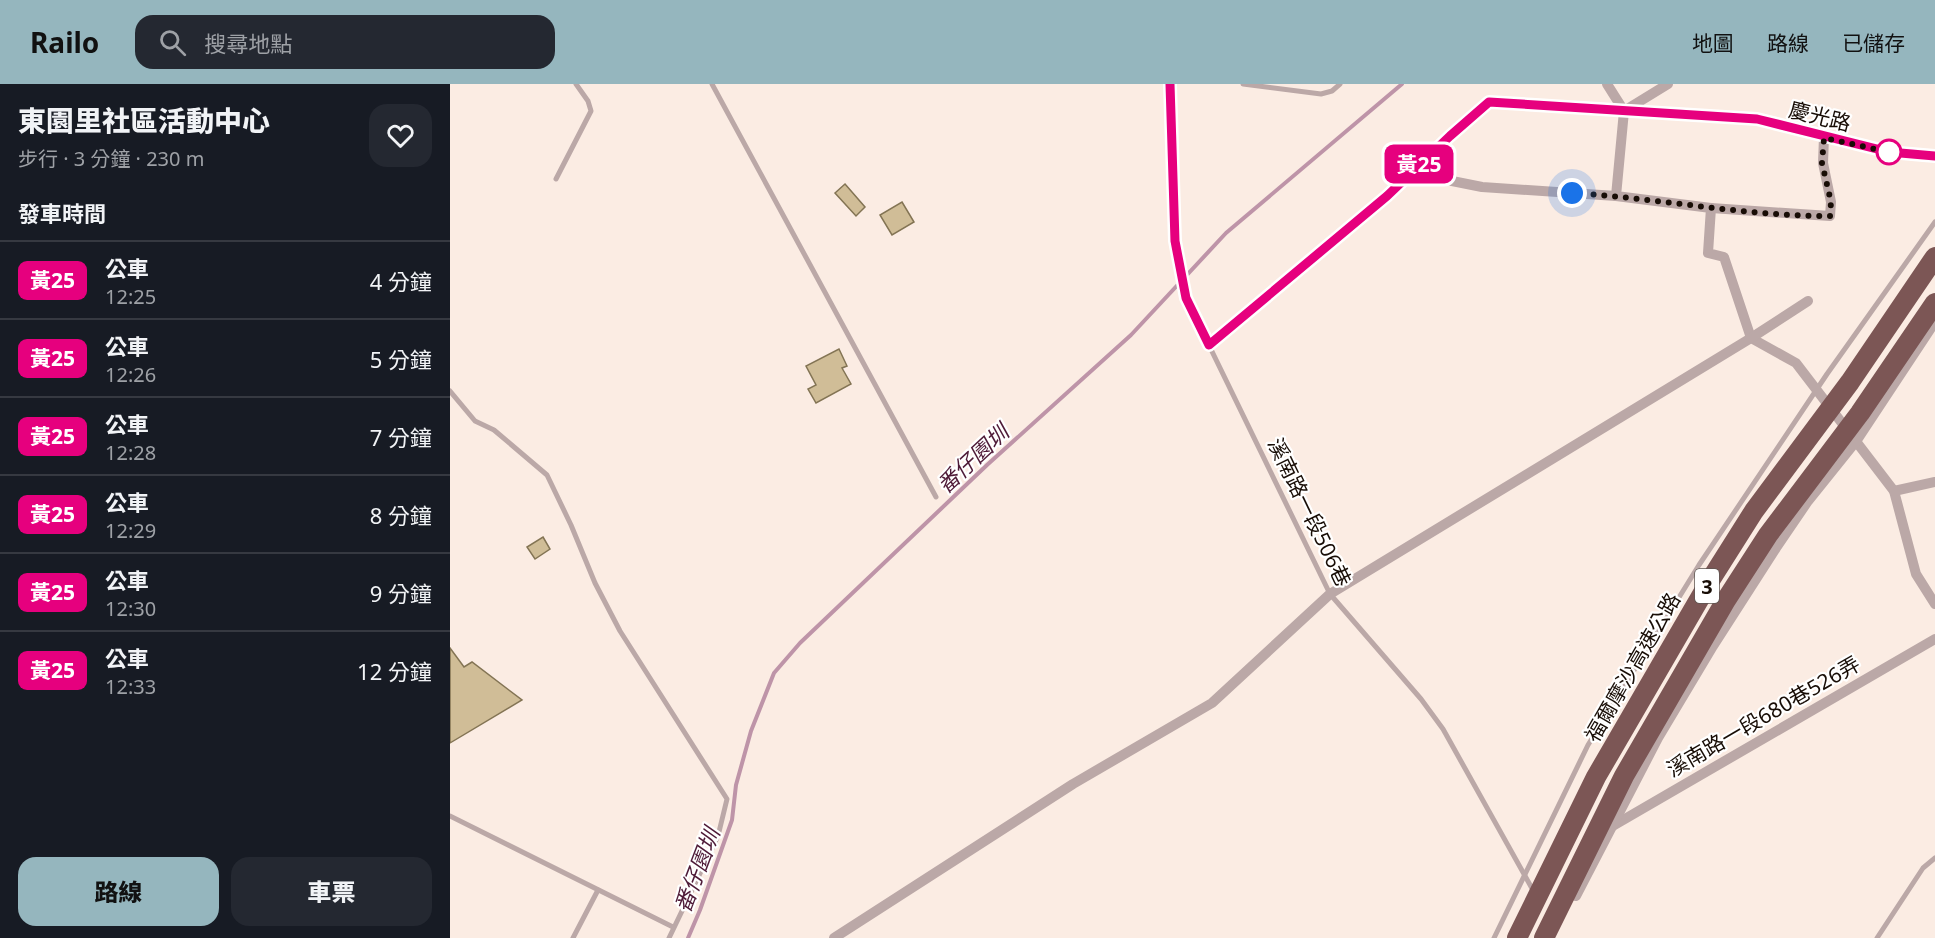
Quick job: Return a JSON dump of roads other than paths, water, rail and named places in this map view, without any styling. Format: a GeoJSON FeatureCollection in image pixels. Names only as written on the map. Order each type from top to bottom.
{"type":"FeatureCollection","features":[{"type":"Feature","properties":{"kind":"highway","name":"福爾摩沙高速公路"},"geometry":{"type":"LineString","coordinates":[[1517,938],[1596,777],[1711,579],[1754,511],[1850,382],[1935,257]]}},
{"type":"Feature","properties":{"kind":"highway","name":"3"},"geometry":{"type":"LineString","coordinates":[[1550,935],[1624,777],[1726,600],[1768,535],[1860,413],[1935,303]]}},
{"type":"Feature","properties":{"kind":"street"},"geometry":{"type":"LineString","coordinates":[[1608,84],[1624,111],[1616,196]]}},
{"type":"Feature","properties":{"kind":"street"},"geometry":{"type":"LineString","coordinates":[[1624,111],[1668,84]]}},
{"type":"Feature","properties":{"kind":"street","name":"慶光路"},"geometry":{"type":"LineString","coordinates":[[1624,111],[1757,119],[1824,138],[1889,152],[1935,156]]}},
{"type":"Feature","properties":{"kind":"street"},"geometry":{"type":"LineString","coordinates":[[1420,164],[1442,179],[1482,187],[1616,196],[1711,208],[1830,216],[1831,202],[1822,163],[1824,138]]}},
{"type":"Feature","properties":{"kind":"street"},"geometry":{"type":"LineString","coordinates":[[1711,208],[1708,254],[1724,257],[1751,338],[1796,363],[1894,491],[1916,574],[1935,604]]}},
{"type":"Feature","properties":{"kind":"street"},"geometry":{"type":"LineString","coordinates":[[834,938],[1073,784],[1212,703],[1330,594],[1808,301]]}},
{"type":"Feature","properties":{"kind":"street"},"geometry":{"type":"LineString","coordinates":[[1550,935],[1658,738],[1713,646],[1808,501],[1857,440],[1935,322]]}},
{"type":"Feature","properties":{"kind":"street"},"geometry":{"type":"LineString","coordinates":[[1894,491],[1935,482]]}},
{"type":"Feature","properties":{"kind":"street","name":"溪南路一段680巷526弄"},"geometry":{"type":"LineString","coordinates":[[1611,827],[1935,639]]}},
{"type":"Feature","properties":{"kind":"lane"},"geometry":{"type":"LineString","coordinates":[[556,179],[591,111],[588,101],[576,84]]}},
{"type":"Feature","properties":{"kind":"lane"},"geometry":{"type":"LineString","coordinates":[[712,84],[936,497]]}},
{"type":"Feature","properties":{"kind":"lane","name":"溪南路一段506巷"},"geometry":{"type":"LineString","coordinates":[[1170,84],[1175,241],[1186,298],[1330,594],[1421,699],[1443,729],[1541,904]]}},
{"type":"Feature","properties":{"kind":"lane"},"geometry":{"type":"LineString","coordinates":[[1243,84],[1321,94],[1332,91],[1340,84]]}},
{"type":"Feature","properties":{"kind":"lane"},"geometry":{"type":"LineString","coordinates":[[1209,345],[1387,196],[1489,102],[1624,111]]}},
{"type":"Feature","properties":{"kind":"lane"},"geometry":{"type":"LineString","coordinates":[[1494,938],[1588,745],[1741,500],[1935,222]]}},
{"type":"Feature","properties":{"kind":"lane"},"geometry":{"type":"LineString","coordinates":[[450,391],[476,421],[494,430],[547,475],[595,583],[620,631],[727,799],[718,836],[669,938]]}},
{"type":"Feature","properties":{"kind":"lane"},"geometry":{"type":"LineString","coordinates":[[450,816],[673,927]]}},
{"type":"Feature","properties":{"kind":"lane"},"geometry":{"type":"LineString","coordinates":[[1877,938],[1923,868],[1935,858]]}},
{"type":"Feature","properties":{"kind":"lane"},"geometry":{"type":"LineString","coordinates":[[573,938],[598,890]]}},
{"type":"Feature","properties":{"kind":"lane"},"geometry":{"type":"LineString","coordinates":[[1546,914],[1550,935]]}},
{"type":"Feature","properties":{"kind":"waterway","name":"番仔園圳"},"geometry":{"type":"LineString","coordinates":[[688,938],[732,820],[736,785],[751,731],[774,673],[800,643],[987,465],[1131,335],[1226,233],[1402,84]]}}]}
